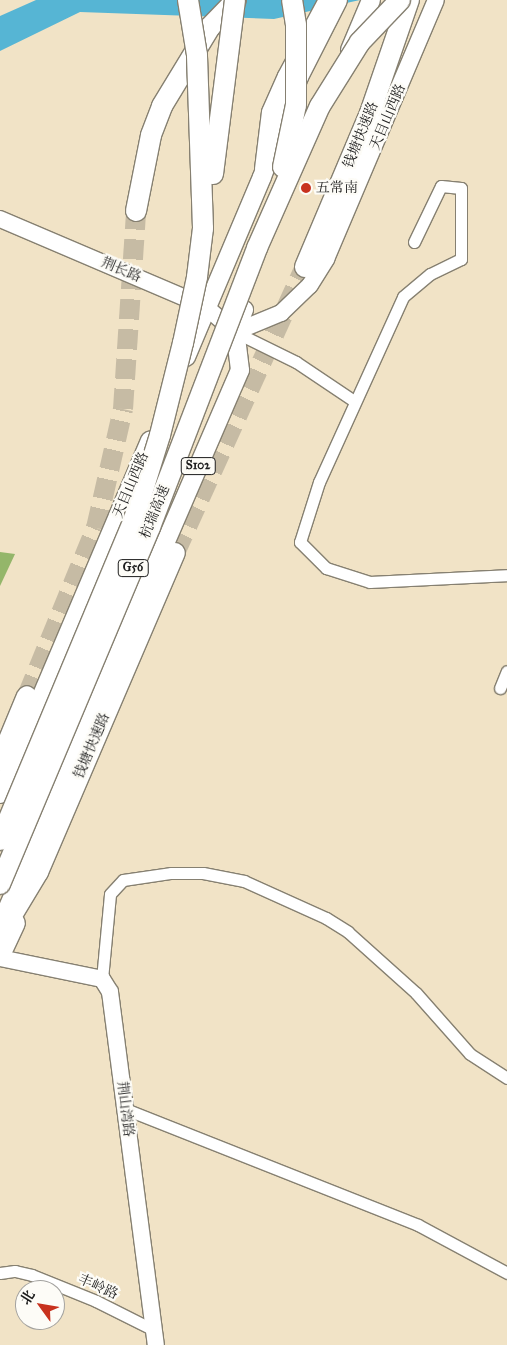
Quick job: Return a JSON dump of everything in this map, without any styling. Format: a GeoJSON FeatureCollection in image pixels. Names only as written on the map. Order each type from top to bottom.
{"type":"FeatureCollection","features":[{"type":"Feature","properties":{"kind":"highway"},"geometry":{"type":"LineString","coordinates":[[188,0],[198,65],[202,228]]}},
{"type":"Feature","properties":{"kind":"highway"},"geometry":{"type":"LineString","coordinates":[[202,228],[211,195],[235,0]]}},
{"type":"Feature","properties":{"kind":"highway"},"geometry":{"type":"LineString","coordinates":[[136,211],[151,135],[162,106],[210,27],[235,0]]}},
{"type":"Feature","properties":{"kind":"highway"},"geometry":{"type":"LineString","coordinates":[[257,248],[286,159],[296,105],[296,25],[292,0]]}},
{"type":"Feature","properties":{"kind":"highway"},"geometry":{"type":"LineString","coordinates":[[257,248],[320,106],[360,42],[405,6]]}},
{"type":"Feature","properties":{"kind":"highway","name":"钱塘快速路"},"geometry":{"type":"LineString","coordinates":[[305,267],[370,114],[405,6]]}},
{"type":"Feature","properties":{"kind":"highway","name":"杭瑞高速"},"geometry":{"type":"LineString","coordinates":[[0,840],[134,519],[160,435],[183,343],[197,277],[202,228]]}},
{"type":"Feature","properties":{"kind":"highway","name":"杭瑞高速"},"geometry":{"type":"LineString","coordinates":[[0,884],[150,527],[257,248]]}},
{"type":"Feature","properties":{"kind":"highway","name":"钱塘快速路"},"geometry":{"type":"LineString","coordinates":[[0,935],[38,872],[175,553]]}},
{"type":"Feature","properties":{"kind":"highway"},"geometry":{"type":"LineString","coordinates":[[0,761],[28,696]]}},
{"type":"Feature","properties":{"kind":"highway"},"geometry":{"type":"LineString","coordinates":[[0,957],[38,872]]}},
{"type":"Feature","properties":{"kind":"main road","name":"S102"},"geometry":{"type":"LineString","coordinates":[[0,926],[240,370],[235,332],[278,219],[371,0]]}},
{"type":"Feature","properties":{"kind":"main road","name":"天目山西路"},"geometry":{"type":"LineString","coordinates":[[235,332],[281,313],[310,285],[341,226],[436,0]]}},
{"type":"Feature","properties":{"kind":"main road","name":"天目山西路"},"geometry":{"type":"LineString","coordinates":[[0,794],[262,177],[298,77],[330,4]]}},
{"type":"Feature","properties":{"kind":"main road","name":"荆长路"},"geometry":{"type":"LineString","coordinates":[[0,219],[206,307],[235,332]]}},
{"type":"Feature","properties":{"kind":"main road"},"geometry":{"type":"LineString","coordinates":[[0,957],[102,979]]}},
{"type":"Feature","properties":{"kind":"main road","name":"荆山湾路"},"geometry":{"type":"LineString","coordinates":[[102,979],[110,992],[155,1337]]}},
{"type":"Feature","properties":{"kind":"street"},"geometry":{"type":"LineString","coordinates":[[414,242],[441,186],[461,188],[461,259],[430,274],[403,297],[354,401],[319,482],[300,542],[326,568],[370,582],[507,575]]}},
{"type":"Feature","properties":{"kind":"street"},"geometry":{"type":"LineString","coordinates":[[235,332],[296,362],[354,401]]}},
{"type":"Feature","properties":{"kind":"street"},"geometry":{"type":"LineString","coordinates":[[500,688],[507,671]]}},
{"type":"Feature","properties":{"kind":"street"},"geometry":{"type":"LineString","coordinates":[[102,979],[110,894],[123,880],[171,873],[203,873],[244,881],[326,918],[348,932],[416,993],[470,1054],[484,1066],[507,1078]]}},
{"type":"Feature","properties":{"kind":"street"},"geometry":{"type":"LineString","coordinates":[[125,1109],[418,1225],[507,1273]]}},
{"type":"Feature","properties":{"kind":"street","name":"丰岭路"},"geometry":{"type":"LineString","coordinates":[[0,1273],[15,1271],[32,1275],[96,1301],[155,1337]]}},
{"type":"Feature","properties":{"kind":"green space"},"geometry":{"type":"Polygon","coordinates":[[[0,552],[15,554],[0,586],[0,552]]]}},
{"type":"Feature","properties":{"kind":"water"},"geometry":{"type":"Polygon","coordinates":[[[36,0],[360,0],[274,19],[80,12],[0,51],[0,16],[36,0]]]}},
{"type":"Feature","properties":{"kind":"tunnel"},"geometry":{"type":"LineString","coordinates":[[27,696],[96,528],[123,409],[136,211]]}},
{"type":"Feature","properties":{"kind":"tunnel"},"geometry":{"type":"LineString","coordinates":[[175,553],[305,267]]}},
{"type":"Feature","properties":{"kind":"place","name":"五常南"},"geometry":{"type":"Point","coordinates":[306,188]}}]}
